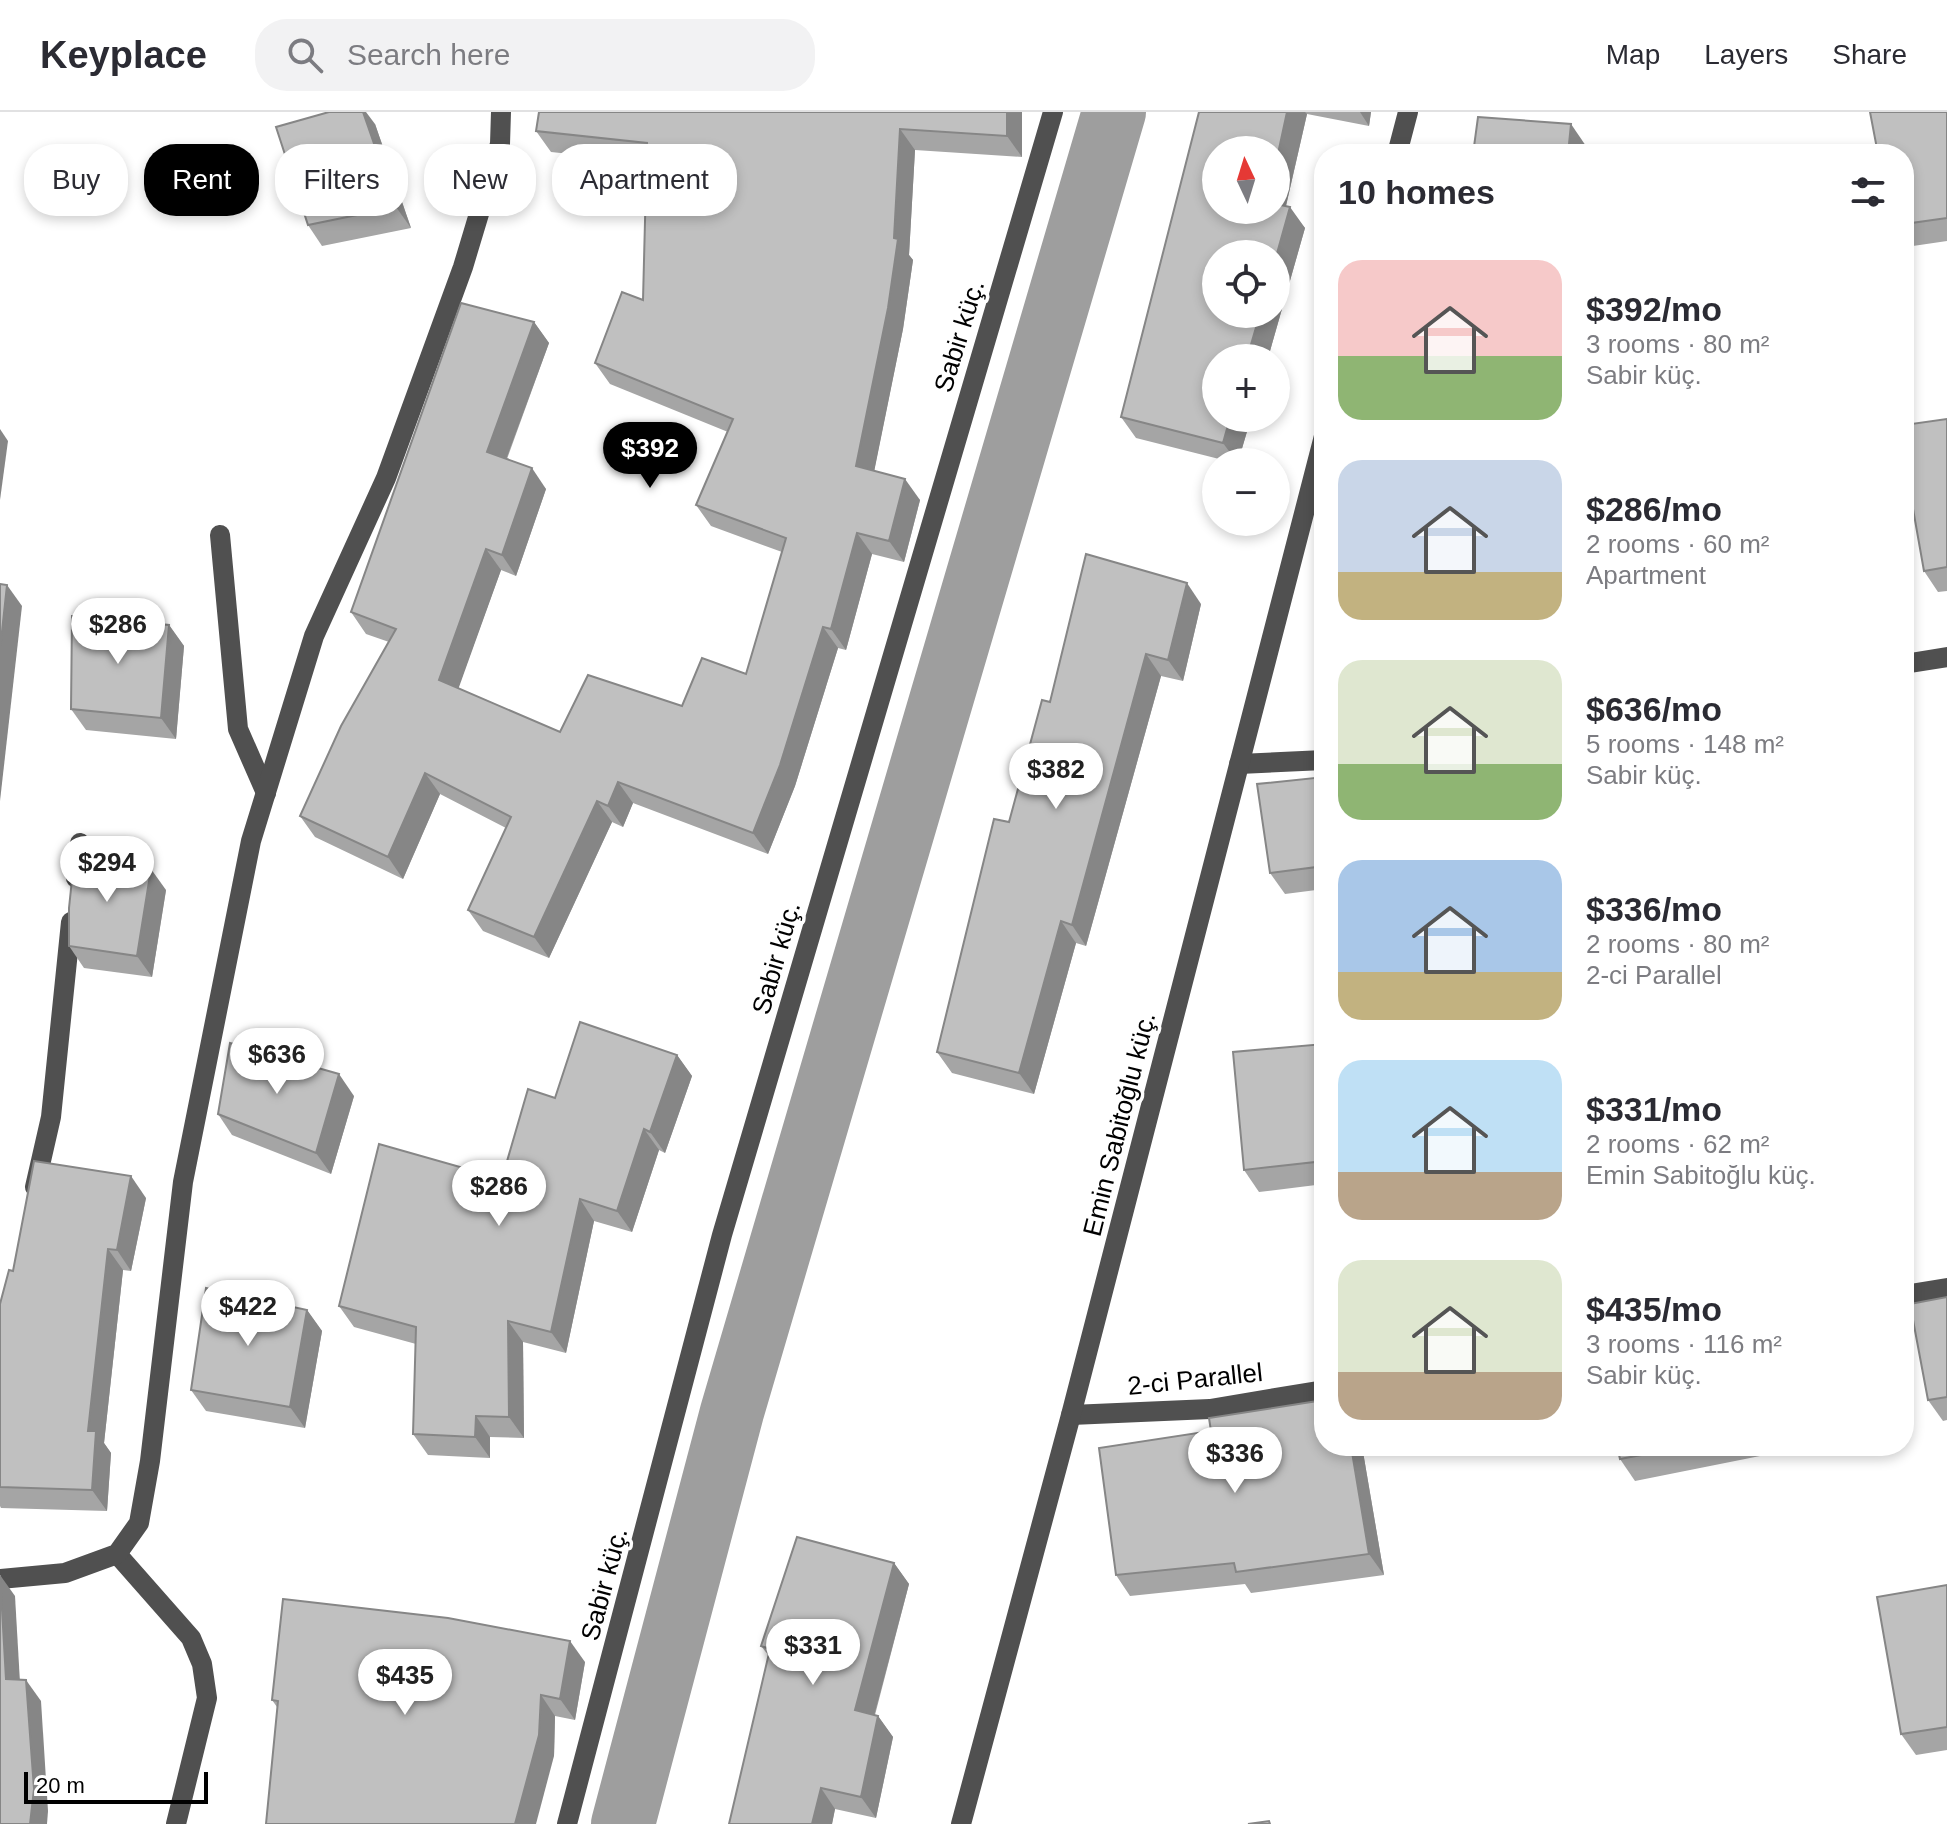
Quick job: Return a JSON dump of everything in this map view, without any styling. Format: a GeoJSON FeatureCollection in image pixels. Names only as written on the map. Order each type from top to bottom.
{"type":"FeatureCollection","features":[{"type":"Feature","properties":{"kind":"street"},"geometry":{"type":"LineString","coordinates":[[0,1579],[65,1573],[117,1554],[139,1523],[150,1461],[183,1182],[248,855],[314,636],[386,478],[463,267],[500,144],[501,112]]}},
{"type":"Feature","properties":{"kind":"street","name":"Sabir küç."},"geometry":{"type":"LineString","coordinates":[[567,1824],[722,1235],[1053,112]]}},
{"type":"Feature","properties":{"kind":"street"},"geometry":{"type":"LineString","coordinates":[[1400,144],[1408,112]]}},
{"type":"Feature","properties":{"kind":"street","name":"Emin Sabitoğlu küç."},"geometry":{"type":"LineString","coordinates":[[961,1824],[1071,1415],[1314,475]]}},
{"type":"Feature","properties":{"kind":"street"},"geometry":{"type":"LineString","coordinates":[[220,535],[238,729],[266,793]]}},
{"type":"Feature","properties":{"kind":"street"},"geometry":{"type":"LineString","coordinates":[[1914,662],[1947,657]]}},
{"type":"Feature","properties":{"kind":"street"},"geometry":{"type":"LineString","coordinates":[[1239,764],[1314,760]]}},
{"type":"Feature","properties":{"kind":"street"},"geometry":{"type":"LineString","coordinates":[[31,1204],[51,1117],[80,843]]}},
{"type":"Feature","properties":{"kind":"street"},"geometry":{"type":"LineString","coordinates":[[1914,1293],[1947,1288]]}},
{"type":"Feature","properties":{"kind":"street","name":"2-ci Parallel"},"geometry":{"type":"LineString","coordinates":[[1071,1415],[1210,1409],[1314,1392]]}},
{"type":"Feature","properties":{"kind":"street"},"geometry":{"type":"LineString","coordinates":[[117,1554],[191,1638],[202,1664],[207,1698],[176,1824]]}},
{"type":"Feature","properties":{"kind":"building"},"geometry":{"type":"Polygon","coordinates":[[[329,112],[363,112],[374,144],[282,144],[276,127],[329,112]]]}},
{"type":"Feature","properties":{"kind":"building"},"geometry":{"type":"Polygon","coordinates":[[[539,112],[1007,112],[1007,136],[900,129],[894,238],[898,239],[888,308],[856,466],[905,479],[889,541],[857,533],[831,629],[823,627],[780,765],[753,833],[618,782],[608,806],[597,801],[534,937],[468,910],[511,817],[425,773],[388,857],[300,816],[341,726],[396,629],[351,612],[461,303],[534,322],[487,452],[532,468],[502,555],[486,549],[439,680],[560,732],[588,675],[682,706],[702,658],[746,674],[786,538],[696,505],[733,419],[595,363],[622,292],[643,300],[645,216],[737,216],[737,144],[647,144],[536,131],[539,112]]]}},
{"type":"Feature","properties":{"kind":"building"},"geometry":{"type":"Polygon","coordinates":[[[1199,112],[1287,112],[1282,136],[1202,136],[1202,224],[1285,224],[1281,240],[1202,240],[1202,328],[1256,328],[1251,344],[1202,344],[1202,432],[1226,432],[1223,443],[1121,417],[1199,112]]]}},
{"type":"Feature","properties":{"kind":"building"},"geometry":{"type":"Polygon","coordinates":[[[1870,112],[1947,112],[1947,218],[1914,223],[1914,144],[1876,144],[1870,112]]]}},
{"type":"Feature","properties":{"kind":"building"},"geometry":{"type":"Polygon","coordinates":[[[1478,117],[1571,124],[1569,144],[1474,144],[1478,117]]]}},
{"type":"Feature","properties":{"kind":"building"},"geometry":{"type":"Polygon","coordinates":[[[305,216],[352,216],[308,225],[305,216]]]}},
{"type":"Feature","properties":{"kind":"building"},"geometry":{"type":"Polygon","coordinates":[[[1947,419],[1947,567],[1924,571],[1914,514],[1914,424],[1947,419]]]}},
{"type":"Feature","properties":{"kind":"building"},"geometry":{"type":"Polygon","coordinates":[[[1086,554],[1187,583],[1168,660],[1146,654],[1072,925],[1061,921],[1019,1073],[937,1052],[994,819],[1009,822],[1042,700],[1050,702],[1086,554]]]}},
{"type":"Feature","properties":{"kind":"building"},"geometry":{"type":"Polygon","coordinates":[[[0,584],[7,585],[0,650],[0,584]]]}},
{"type":"Feature","properties":{"kind":"building"},"geometry":{"type":"Polygon","coordinates":[[[72,616],[169,625],[161,718],[71,709],[72,616]]]}},
{"type":"Feature","properties":{"kind":"building"},"geometry":{"type":"Polygon","coordinates":[[[1314,778],[1314,867],[1270,873],[1257,784],[1314,778]]]}},
{"type":"Feature","properties":{"kind":"building"},"geometry":{"type":"Polygon","coordinates":[[[75,851],[151,869],[137,956],[69,946],[75,851]]]}},
{"type":"Feature","properties":{"kind":"building"},"geometry":{"type":"Polygon","coordinates":[[[580,1022],[677,1055],[650,1132],[644,1129],[617,1211],[580,1199],[551,1332],[508,1321],[509,1417],[476,1416],[475,1437],[413,1434],[416,1327],[339,1306],[379,1144],[474,1171],[475,1166],[503,1175],[528,1089],[555,1098],[580,1022]]]}},
{"type":"Feature","properties":{"kind":"building"},"geometry":{"type":"Polygon","coordinates":[[[230,1043],[339,1074],[316,1153],[218,1114],[230,1043]]]}},
{"type":"Feature","properties":{"kind":"building"},"geometry":{"type":"Polygon","coordinates":[[[1314,1045],[1314,1162],[1244,1170],[1233,1052],[1314,1045]]]}},
{"type":"Feature","properties":{"kind":"building"},"geometry":{"type":"Polygon","coordinates":[[[34,1161],[131,1176],[117,1250],[108,1249],[88,1431],[96,1431],[92,1490],[0,1487],[0,1304],[9,1270],[13,1271],[34,1161]]]}},
{"type":"Feature","properties":{"kind":"building"},"geometry":{"type":"Polygon","coordinates":[[[206,1288],[307,1310],[290,1407],[191,1390],[206,1288]]]}},
{"type":"Feature","properties":{"kind":"building"},"geometry":{"type":"Polygon","coordinates":[[[1947,1297],[1947,1397],[1928,1400],[1914,1325],[1914,1303],[1947,1297]]]}},
{"type":"Feature","properties":{"kind":"building"},"geometry":{"type":"Polygon","coordinates":[[[1314,1402],[1314,1456],[1353,1456],[1369,1554],[1236,1572],[1234,1563],[1116,1575],[1099,1448],[1211,1431],[1209,1418],[1314,1402]]]}},
{"type":"Feature","properties":{"kind":"building"},"geometry":{"type":"Polygon","coordinates":[[[797,1537],[894,1563],[855,1710],[878,1716],[861,1797],[821,1788],[812,1824],[729,1824],[770,1649],[761,1646],[797,1537]]]}},
{"type":"Feature","properties":{"kind":"building"},"geometry":{"type":"Polygon","coordinates":[[[0,1575],[6,1679],[26,1680],[34,1789],[30,1824],[0,1824],[0,1575]]]}},
{"type":"Feature","properties":{"kind":"building"},"geometry":{"type":"Polygon","coordinates":[[[1947,1585],[1947,1727],[1901,1734],[1877,1597],[1947,1585]]]}},
{"type":"Feature","properties":{"kind":"building"},"geometry":{"type":"Polygon","coordinates":[[[283,1599],[448,1618],[570,1641],[560,1699],[541,1695],[539,1735],[515,1824],[266,1824],[278,1701],[272,1700],[283,1599]]]}},
{"type":"Feature","properties":{"kind":"waterway"},"geometry":{"type":"LineString","coordinates":[[623,1824],[732,1412],[1114,112]]}}]}
